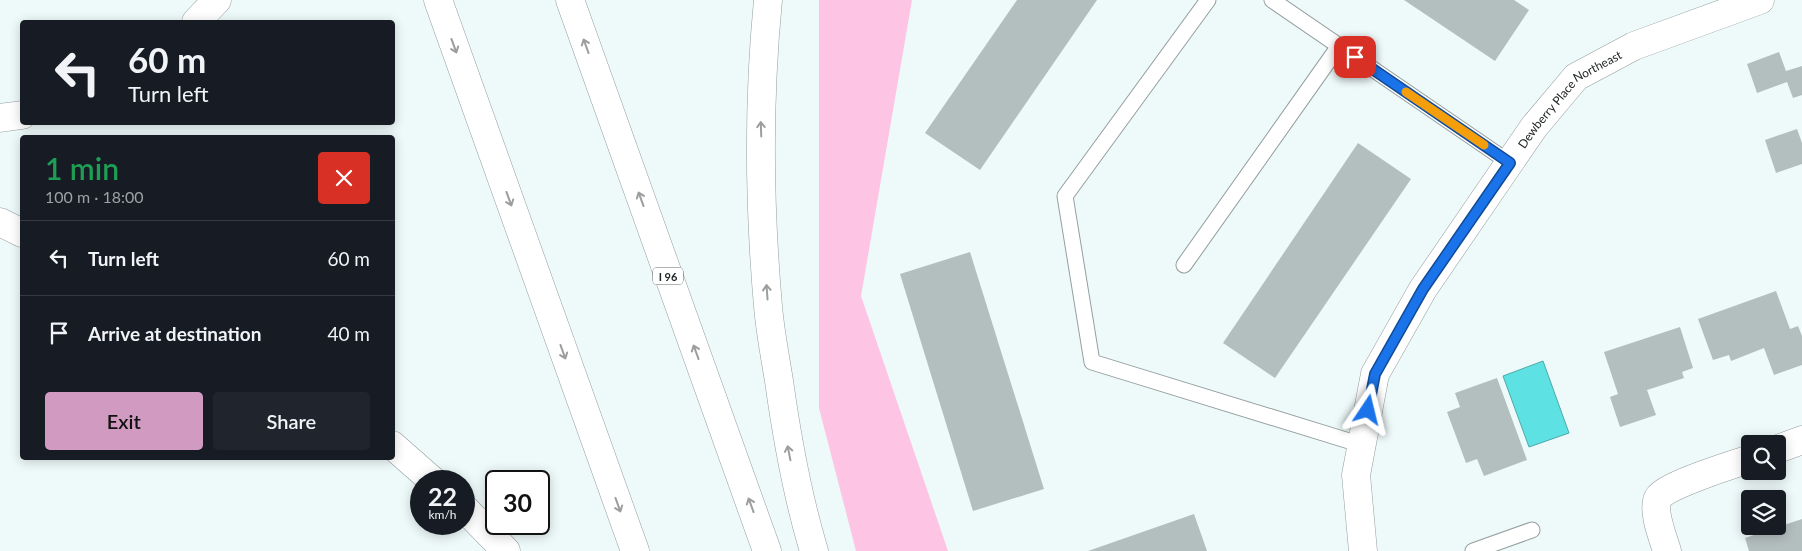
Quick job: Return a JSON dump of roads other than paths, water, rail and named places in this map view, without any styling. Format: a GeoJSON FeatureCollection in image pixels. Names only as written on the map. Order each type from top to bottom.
{"type":"FeatureCollection","features":[{"type":"Feature","properties":{"kind":"main road"},"geometry":{"type":"LineString","coordinates":[[198,20],[217,0]]}},
{"type":"Feature","properties":{"kind":"main road"},"geometry":{"type":"LineString","coordinates":[[438,0],[634,551]]}},
{"type":"Feature","properties":{"kind":"main road","name":"I 96"},"geometry":{"type":"LineString","coordinates":[[570,0],[767,551]]}},
{"type":"Feature","properties":{"kind":"main road"},"geometry":{"type":"LineString","coordinates":[[768,0],[760,114],[768,308],[787,442],[814,551]]}},
{"type":"Feature","properties":{"kind":"main road","name":"Dewberry Place Northeast"},"geometry":{"type":"LineString","coordinates":[[1363,551],[1356,475],[1375,374],[1423,289],[1534,127],[1576,77],[1634,46],[1760,0]]}},
{"type":"Feature","properties":{"kind":"main road"},"geometry":{"type":"LineString","coordinates":[[0,118],[20,115]]}},
{"type":"Feature","properties":{"kind":"main road"},"geometry":{"type":"LineString","coordinates":[[0,222],[20,232]]}},
{"type":"Feature","properties":{"kind":"main road"},"geometry":{"type":"LineString","coordinates":[[1786,446],[1802,440]]}},
{"type":"Feature","properties":{"kind":"main road"},"geometry":{"type":"LineString","coordinates":[[395,448],[421,470]]}},
{"type":"Feature","properties":{"kind":"main road"},"geometry":{"type":"LineString","coordinates":[[1667,551],[1657,512],[1658,499],[1663,494],[1682,484],[1741,462]]}},
{"type":"Feature","properties":{"kind":"main road"},"geometry":{"type":"LineString","coordinates":[[475,519],[506,551]]}},
{"type":"Feature","properties":{"kind":"lane"},"geometry":{"type":"LineString","coordinates":[[1208,0],[1066,196],[1092,362],[1362,445]]}},
{"type":"Feature","properties":{"kind":"lane"},"geometry":{"type":"LineString","coordinates":[[1272,0],[1510,163]]}},
{"type":"Feature","properties":{"kind":"lane"},"geometry":{"type":"LineString","coordinates":[[1184,265],[1339,46]]}},
{"type":"Feature","properties":{"kind":"lane"},"geometry":{"type":"LineString","coordinates":[[1473,551],[1532,530]]}},
{"type":"Feature","properties":{"kind":"water"},"geometry":{"type":"Polygon","coordinates":[[[1543,361],[1569,433],[1529,447],[1503,376],[1543,361]]]}}]}
